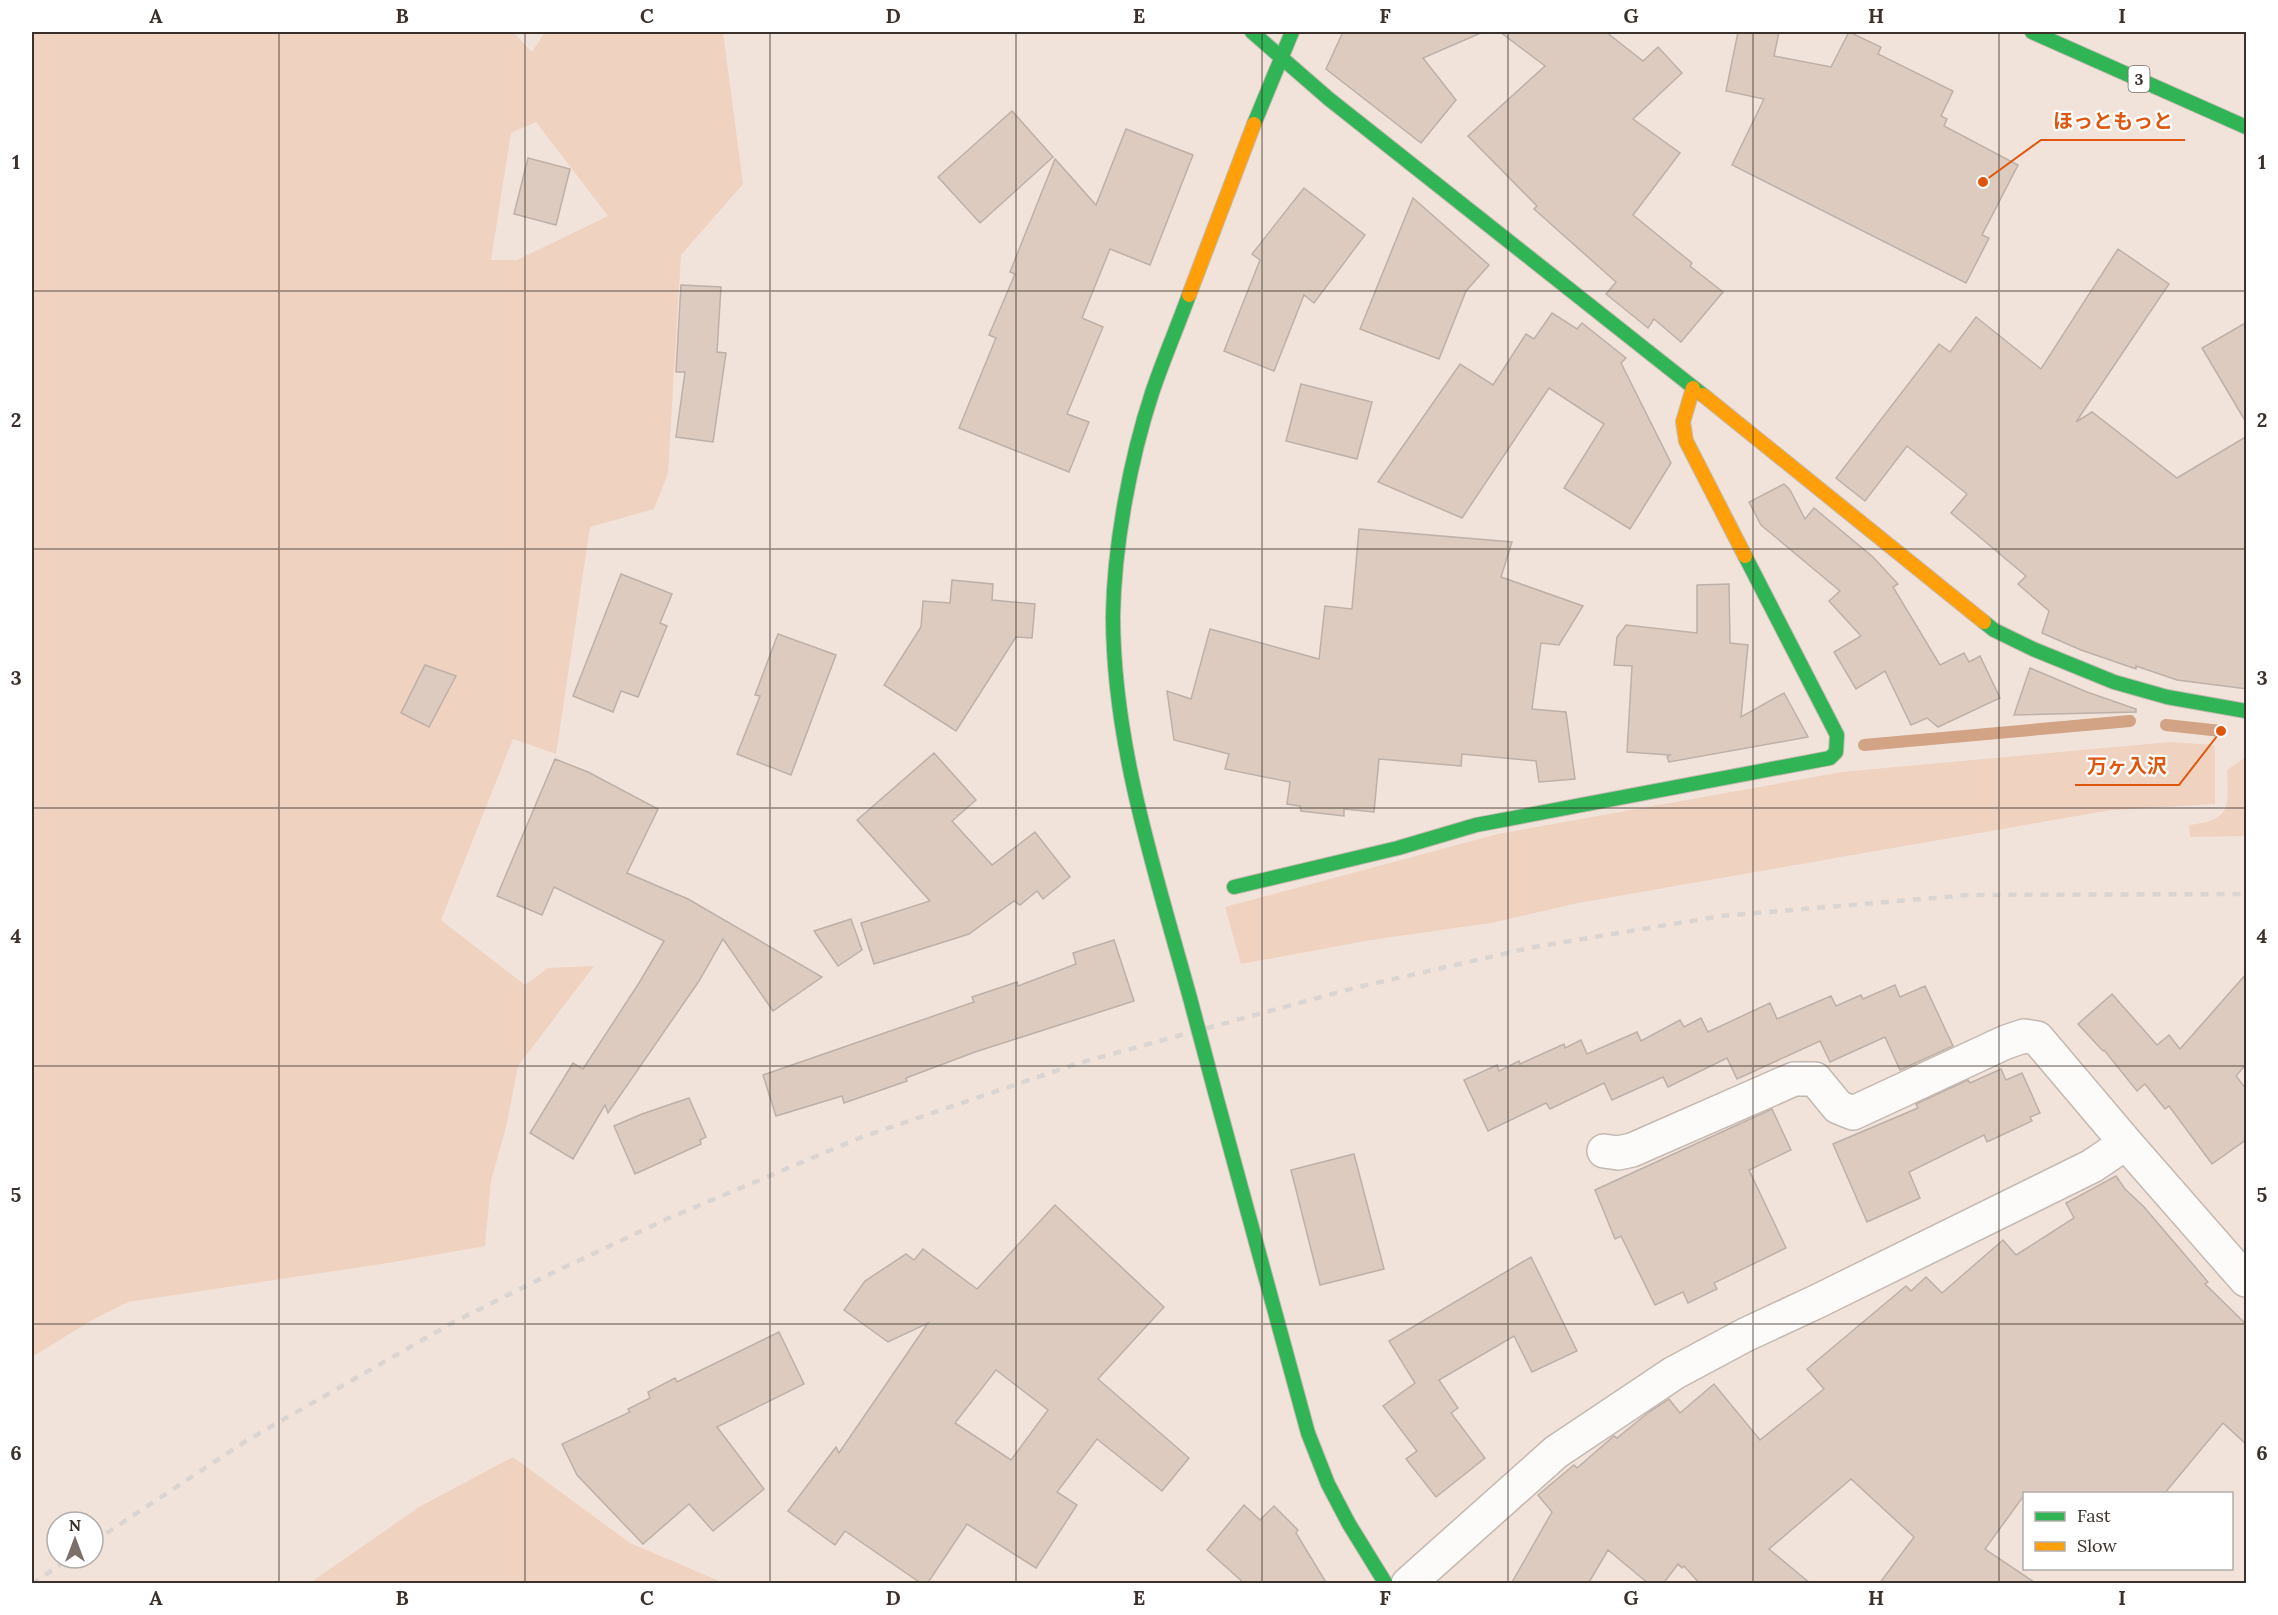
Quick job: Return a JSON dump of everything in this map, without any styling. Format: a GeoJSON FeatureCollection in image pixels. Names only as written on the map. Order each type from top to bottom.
{"type":"FeatureCollection","features":[{"type":"Feature","properties":{"kind":"street"},"geometry":{"type":"LineString","coordinates":[[1252,32],[1329,99],[1994,630],[2036,652],[2156,695],[2247,711]]}},
{"type":"Feature","properties":{"kind":"street"},"geometry":{"type":"LineString","coordinates":[[1292,32],[1265,93],[1152,394],[1126,497],[1115,596],[1114,644],[1122,723],[1138,806],[1293,1384],[1308,1433],[1328,1484],[1349,1524],[1386,1584]]}},
{"type":"Feature","properties":{"kind":"street","name":"3"},"geometry":{"type":"LineString","coordinates":[[2032,32],[2247,127]]}},
{"type":"Feature","properties":{"kind":"street"},"geometry":{"type":"LineString","coordinates":[[1234,887],[1398,848],[1476,825],[1830,758],[1836,752],[1837,735],[1686,441],[1683,422],[1693,388]]}},
{"type":"Feature","properties":{"kind":"street"},"geometry":{"type":"LineString","coordinates":[[1604,1151],[1618,1153],[1632,1150],[1794,1079],[1815,1079],[1838,1107],[1853,1113],[2024,1036],[2037,1038],[2247,1280]]}},
{"type":"Feature","properties":{"kind":"street"},"geometry":{"type":"LineString","coordinates":[[1408,1584],[1556,1452],[1674,1373],[1745,1335],[2092,1166],[2126,1143]]}},
{"type":"Feature","properties":{"kind":"shaded area"},"geometry":{"type":"Polygon","coordinates":[[[32,32],[513,32],[532,52],[545,32],[723,32],[743,184],[681,255],[668,473],[654,509],[590,527],[556,754],[513,739],[441,920],[525,985],[548,968],[594,966],[518,1066],[506,1127],[491,1181],[485,1246],[128,1302],[92,1320],[32,1357],[32,32]],[[536,122],[511,133],[491,260],[517,260],[608,216],[536,122]]]}},
{"type":"Feature","properties":{"kind":"shaded area"},"geometry":{"type":"Polygon","coordinates":[[[2170,742],[2215,745],[2215,804],[2111,810],[1578,903],[1491,923],[1371,940],[1241,964],[1225,907],[1498,834],[1842,772],[2170,742]]]}},
{"type":"Feature","properties":{"kind":"shaded area"},"geometry":{"type":"Polygon","coordinates":[[[2246,757],[2246,836],[2190,837],[2189,825],[2213,820],[2224,810],[2228,794],[2227,770],[2246,757]]]}},
{"type":"Feature","properties":{"kind":"shaded area"},"geometry":{"type":"Polygon","coordinates":[[[513,1457],[630,1543],[724,1583],[310,1583],[419,1507],[513,1457]]]}},
{"type":"Feature","properties":{"kind":"building"},"geometry":{"type":"Polygon","coordinates":[[[1343,32],[1483,32],[1423,58],[1456,100],[1421,143],[1326,69],[1343,32]]]}},
{"type":"Feature","properties":{"kind":"building"},"geometry":{"type":"Polygon","coordinates":[[[1500,32],[1606,32],[1643,61],[1658,47],[1682,73],[1633,119],[1680,153],[1633,215],[1692,263],[1690,266],[1723,292],[1681,342],[1654,319],[1648,328],[1606,294],[1616,282],[1534,209],[1537,206],[1468,136],[1545,66],[1500,32]]]}},
{"type":"Feature","properties":{"kind":"building"},"geometry":{"type":"Polygon","coordinates":[[[1738,32],[1779,32],[1774,56],[1831,67],[1849,32],[1881,47],[1878,54],[1953,91],[1941,116],[1947,119],[1944,126],[2018,165],[1982,235],[1989,238],[1966,283],[1732,165],[1764,99],[1726,91],[1738,32]]]}},
{"type":"Feature","properties":{"kind":"building"},"geometry":{"type":"Polygon","coordinates":[[[1012,111],[1053,157],[980,223],[938,177],[1012,111]]]}},
{"type":"Feature","properties":{"kind":"building"},"geometry":{"type":"Polygon","coordinates":[[[1126,129],[1193,155],[1150,265],[1110,249],[1082,318],[1103,327],[1067,414],[1089,422],[1069,472],[959,428],[996,338],[989,335],[1015,274],[1010,272],[1055,159],[1096,205],[1126,129]]]}},
{"type":"Feature","properties":{"kind":"building"},"geometry":{"type":"Polygon","coordinates":[[[528,158],[570,169],[556,225],[514,214],[528,158]]]}},
{"type":"Feature","properties":{"kind":"building"},"geometry":{"type":"Polygon","coordinates":[[[1304,188],[1365,235],[1314,303],[1304,295],[1274,371],[1224,351],[1260,260],[1252,254],[1304,188]]]}},
{"type":"Feature","properties":{"kind":"building"},"geometry":{"type":"Polygon","coordinates":[[[1413,198],[1489,265],[1466,291],[1439,359],[1360,329],[1413,198]]]}},
{"type":"Feature","properties":{"kind":"building"},"geometry":{"type":"Polygon","coordinates":[[[2118,249],[2169,284],[2076,422],[2092,412],[2177,478],[2247,436],[2247,689],[2177,680],[2136,666],[2136,669],[2081,650],[2042,633],[2049,611],[2018,584],[2026,576],[1951,513],[1967,494],[1907,446],[1865,501],[1836,478],[1939,344],[1950,352],[1976,317],[2041,369],[2118,249]]]}},
{"type":"Feature","properties":{"kind":"building"},"geometry":{"type":"Polygon","coordinates":[[[681,285],[721,287],[717,352],[726,353],[713,442],[676,437],[685,372],[676,372],[681,285]]]}},
{"type":"Feature","properties":{"kind":"building"},"geometry":{"type":"Polygon","coordinates":[[[1552,313],[1577,329],[1582,323],[1626,358],[1621,363],[1671,463],[1630,529],[1564,488],[1604,424],[1549,388],[1462,518],[1378,482],[1460,364],[1493,385],[1526,334],[1534,339],[1552,313]]]}},
{"type":"Feature","properties":{"kind":"building"},"geometry":{"type":"Polygon","coordinates":[[[2247,322],[2247,424],[2202,348],[2247,322]]]}},
{"type":"Feature","properties":{"kind":"building"},"geometry":{"type":"Polygon","coordinates":[[[1301,384],[1372,402],[1357,459],[1286,441],[1301,384]]]}},
{"type":"Feature","properties":{"kind":"building"},"geometry":{"type":"Polygon","coordinates":[[[1784,484],[1790,490],[1805,519],[1814,508],[1873,557],[1898,584],[1893,587],[1940,665],[1964,653],[1969,662],[1980,656],[2000,698],[1938,727],[1927,718],[1911,725],[1885,671],[1856,689],[1834,652],[1861,636],[1829,601],[1840,591],[1761,525],[1749,502],[1784,484]]]}},
{"type":"Feature","properties":{"kind":"building"},"geometry":{"type":"Polygon","coordinates":[[[1359,529],[1512,542],[1501,577],[1583,606],[1559,645],[1541,643],[1532,709],[1566,712],[1575,779],[1539,782],[1536,761],[1462,754],[1461,766],[1379,759],[1374,812],[1344,809],[1344,816],[1301,811],[1300,806],[1287,804],[1290,782],[1225,769],[1229,754],[1174,740],[1167,691],[1191,699],[1210,629],[1319,659],[1325,606],[1352,609],[1359,529]]]}},
{"type":"Feature","properties":{"kind":"building"},"geometry":{"type":"Polygon","coordinates":[[[621,574],[672,594],[660,623],[667,626],[638,697],[621,691],[613,712],[573,696],[621,574]]]}},
{"type":"Feature","properties":{"kind":"building"},"geometry":{"type":"Polygon","coordinates":[[[952,580],[993,584],[992,600],[1035,604],[1032,638],[1016,637],[956,731],[884,685],[921,627],[923,601],[950,603],[952,580]]]}},
{"type":"Feature","properties":{"kind":"building"},"geometry":{"type":"Polygon","coordinates":[[[1729,584],[1730,643],[1748,645],[1741,717],[1784,693],[1808,737],[1669,762],[1667,757],[1670,755],[1627,752],[1632,666],[1614,665],[1617,637],[1626,625],[1697,633],[1697,585],[1729,584]]]}},
{"type":"Feature","properties":{"kind":"building"},"geometry":{"type":"Polygon","coordinates":[[[778,634],[836,655],[791,775],[737,754],[760,696],[755,695],[778,634]]]}},
{"type":"Feature","properties":{"kind":"building"},"geometry":{"type":"Polygon","coordinates":[[[425,665],[456,676],[429,727],[401,713],[425,665]]]}},
{"type":"Feature","properties":{"kind":"building"},"geometry":{"type":"Polygon","coordinates":[[[2030,668],[2087,692],[2136,709],[2136,712],[2014,715],[2030,668]]]}},
{"type":"Feature","properties":{"kind":"building"},"geometry":{"type":"Polygon","coordinates":[[[934,753],[976,800],[952,821],[992,865],[1035,832],[1070,877],[1043,899],[1037,891],[1020,905],[1014,901],[969,934],[874,964],[861,923],[930,901],[857,820],[934,753]]]}},
{"type":"Feature","properties":{"kind":"building"},"geometry":{"type":"Polygon","coordinates":[[[555,759],[588,772],[658,809],[627,873],[688,899],[822,977],[773,1011],[723,939],[699,981],[608,1113],[605,1105],[573,1159],[530,1133],[573,1063],[583,1069],[664,941],[554,887],[542,915],[497,896],[555,759]]]}},
{"type":"Feature","properties":{"kind":"building"},"geometry":{"type":"Polygon","coordinates":[[[851,919],[862,950],[838,966],[814,931],[851,919]]]}},
{"type":"Feature","properties":{"kind":"building"},"geometry":{"type":"Polygon","coordinates":[[[1114,940],[1134,1001],[975,1052],[906,1078],[907,1081],[844,1103],[842,1096],[776,1116],[763,1075],[974,1002],[972,997],[1017,982],[1018,986],[1076,964],[1073,953],[1114,940]]]}},
{"type":"Feature","properties":{"kind":"building"},"geometry":{"type":"Polygon","coordinates":[[[2247,973],[2247,1063],[2236,1076],[2247,1090],[2247,1139],[2212,1164],[2169,1106],[2165,1109],[2145,1084],[2137,1091],[2104,1050],[2078,1024],[2112,994],[2157,1045],[2169,1035],[2180,1049],[2247,973]]]}},
{"type":"Feature","properties":{"kind":"building"},"geometry":{"type":"Polygon","coordinates":[[[1895,985],[1900,997],[1925,986],[1953,1046],[1900,1070],[1885,1037],[1830,1062],[1820,1041],[1737,1079],[1727,1058],[1668,1087],[1663,1077],[1612,1100],[1604,1083],[1550,1109],[1546,1103],[1488,1131],[1464,1080],[1497,1065],[1499,1071],[1519,1061],[1520,1064],[1564,1044],[1565,1048],[1581,1040],[1587,1054],[1637,1032],[1641,1041],[1680,1020],[1684,1027],[1701,1018],[1708,1032],[1770,1003],[1777,1019],[1831,996],[1836,1006],[1861,995],[1863,999],[1895,985]]]}},
{"type":"Feature","properties":{"kind":"building"},"geometry":{"type":"Polygon","coordinates":[[[2001,1069],[2006,1080],[2022,1073],[2040,1113],[2030,1117],[2032,1121],[1987,1142],[1984,1135],[1909,1172],[1920,1198],[1867,1222],[1833,1144],[1918,1108],[1916,1104],[1968,1080],[1970,1083],[2001,1069]]]}},
{"type":"Feature","properties":{"kind":"building"},"geometry":{"type":"Polygon","coordinates":[[[689,1098],[706,1137],[700,1140],[701,1144],[635,1174],[614,1126],[689,1098]]]}},
{"type":"Feature","properties":{"kind":"building"},"geometry":{"type":"Polygon","coordinates":[[[1772,1109],[1791,1150],[1749,1170],[1786,1248],[1714,1283],[1717,1289],[1688,1303],[1683,1292],[1655,1305],[1621,1236],[1615,1239],[1595,1190],[1772,1109]]]}},
{"type":"Feature","properties":{"kind":"building"},"geometry":{"type":"Polygon","coordinates":[[[1354,1154],[1384,1269],[1320,1285],[1291,1170],[1354,1154]]]}},
{"type":"Feature","properties":{"kind":"building"},"geometry":{"type":"Polygon","coordinates":[[[2116,1176],[2208,1282],[2205,1284],[2247,1325],[2247,1445],[2223,1423],[2166,1492],[2023,1492],[2023,1497],[1985,1549],[2037,1584],[1879,1584],[1914,1537],[1851,1479],[1769,1549],[1811,1584],[1700,1584],[1684,1566],[1682,1568],[1678,1564],[1663,1584],[1649,1584],[1608,1550],[1588,1584],[1511,1584],[1552,1512],[1538,1495],[1574,1465],[1577,1468],[1614,1436],[1617,1438],[1669,1399],[1680,1413],[1714,1384],[1760,1440],[1824,1389],[1807,1369],[1906,1286],[1911,1291],[1926,1277],[1942,1293],[2003,1240],[2016,1255],[2074,1218],[2066,1203],[2116,1176]]]}},
{"type":"Feature","properties":{"kind":"building"},"geometry":{"type":"Polygon","coordinates":[[[1055,1205],[1164,1307],[1098,1379],[1189,1458],[1162,1491],[1097,1439],[1057,1492],[1077,1505],[1036,1568],[967,1524],[927,1584],[922,1584],[845,1531],[835,1545],[788,1511],[836,1447],[839,1453],[928,1323],[888,1342],[844,1310],[865,1281],[906,1254],[914,1260],[923,1249],[977,1289],[1055,1205]],[[996,1370],[955,1423],[1011,1460],[1048,1410],[996,1370]]]}},
{"type":"Feature","properties":{"kind":"building"},"geometry":{"type":"Polygon","coordinates":[[[1531,1257],[1577,1351],[1532,1372],[1514,1336],[1439,1380],[1458,1408],[1451,1413],[1485,1458],[1436,1497],[1406,1459],[1417,1451],[1383,1406],[1415,1383],[1389,1341],[1531,1257]]]}},
{"type":"Feature","properties":{"kind":"building"},"geometry":{"type":"Polygon","coordinates":[[[779,1332],[804,1384],[717,1427],[764,1489],[713,1531],[689,1504],[643,1544],[577,1475],[562,1444],[630,1412],[628,1409],[650,1398],[648,1392],[675,1378],[677,1382],[779,1332]]]}},
{"type":"Feature","properties":{"kind":"building"},"geometry":{"type":"Polygon","coordinates":[[[1244,1505],[1260,1520],[1274,1506],[1298,1530],[1296,1533],[1327,1584],[1245,1584],[1207,1550],[1244,1505]]]}},
{"type":"Feature","properties":{"kind":"waterway"},"geometry":{"type":"LineString","coordinates":[[1864,745],[2130,721]]}},
{"type":"Feature","properties":{"kind":"waterway"},"geometry":{"type":"LineString","coordinates":[[2166,725],[2221,731]]}},
{"type":"Feature","properties":{"kind":"railway"},"geometry":{"type":"LineString","coordinates":[[105,1534],[246,1441],[452,1323],[546,1276],[669,1218],[862,1137],[1079,1063],[1354,988],[1534,947],[1721,916],[1969,895],[2246,894]]}},
{"type":"Feature","properties":{"kind":"railway"},"geometry":{"type":"LineString","coordinates":[[32,1584],[52,1570]]}},
{"type":"Feature","properties":{"kind":"traffic: fast"},"geometry":{"type":"LineString","coordinates":[[1252,32],[1329,99],[1703,395]]}},
{"type":"Feature","properties":{"kind":"traffic: fast"},"geometry":{"type":"LineString","coordinates":[[1254,124],[1292,32]]}},
{"type":"Feature","properties":{"kind":"traffic: fast"},"geometry":{"type":"LineString","coordinates":[[2032,32],[2246,127]]}},
{"type":"Feature","properties":{"kind":"traffic: fast"},"geometry":{"type":"LineString","coordinates":[[1189,295],[1156,381],[1130,475],[1116,561],[1113,616],[1115,665],[1128,761],[1151,857],[1190,998]]}},
{"type":"Feature","properties":{"kind":"traffic: fast"},"geometry":{"type":"LineString","coordinates":[[1234,887],[1398,848],[1476,825],[1830,758],[1836,752],[1837,735],[1745,556]]}},
{"type":"Feature","properties":{"kind":"traffic: fast"},"geometry":{"type":"LineString","coordinates":[[1984,622],[1994,630],[2033,649],[2114,682],[2167,697],[2246,711]]}},
{"type":"Feature","properties":{"kind":"traffic: fast"},"geometry":{"type":"LineString","coordinates":[[1190,998],[1215,1092]]}},
{"type":"Feature","properties":{"kind":"traffic: fast"},"geometry":{"type":"LineString","coordinates":[[1215,1092],[1308,1433],[1328,1484],[1349,1524],[1386,1584]]}},
{"type":"Feature","properties":{"kind":"traffic: slow"},"geometry":{"type":"LineString","coordinates":[[1189,295],[1254,124]]}},
{"type":"Feature","properties":{"kind":"traffic: slow"},"geometry":{"type":"LineString","coordinates":[[1693,388],[1683,422],[1686,441],[1745,556]]}},
{"type":"Feature","properties":{"kind":"traffic: slow"},"geometry":{"type":"LineString","coordinates":[[1703,395],[1984,622]]}},
{"type":"Feature","properties":{"kind":"place","name":"ほっともっと"},"geometry":{"type":"Point","coordinates":[1983,182]}},
{"type":"Feature","properties":{"kind":"place","name":"万ヶ入沢"},"geometry":{"type":"Point","coordinates":[2221,731]}}]}
